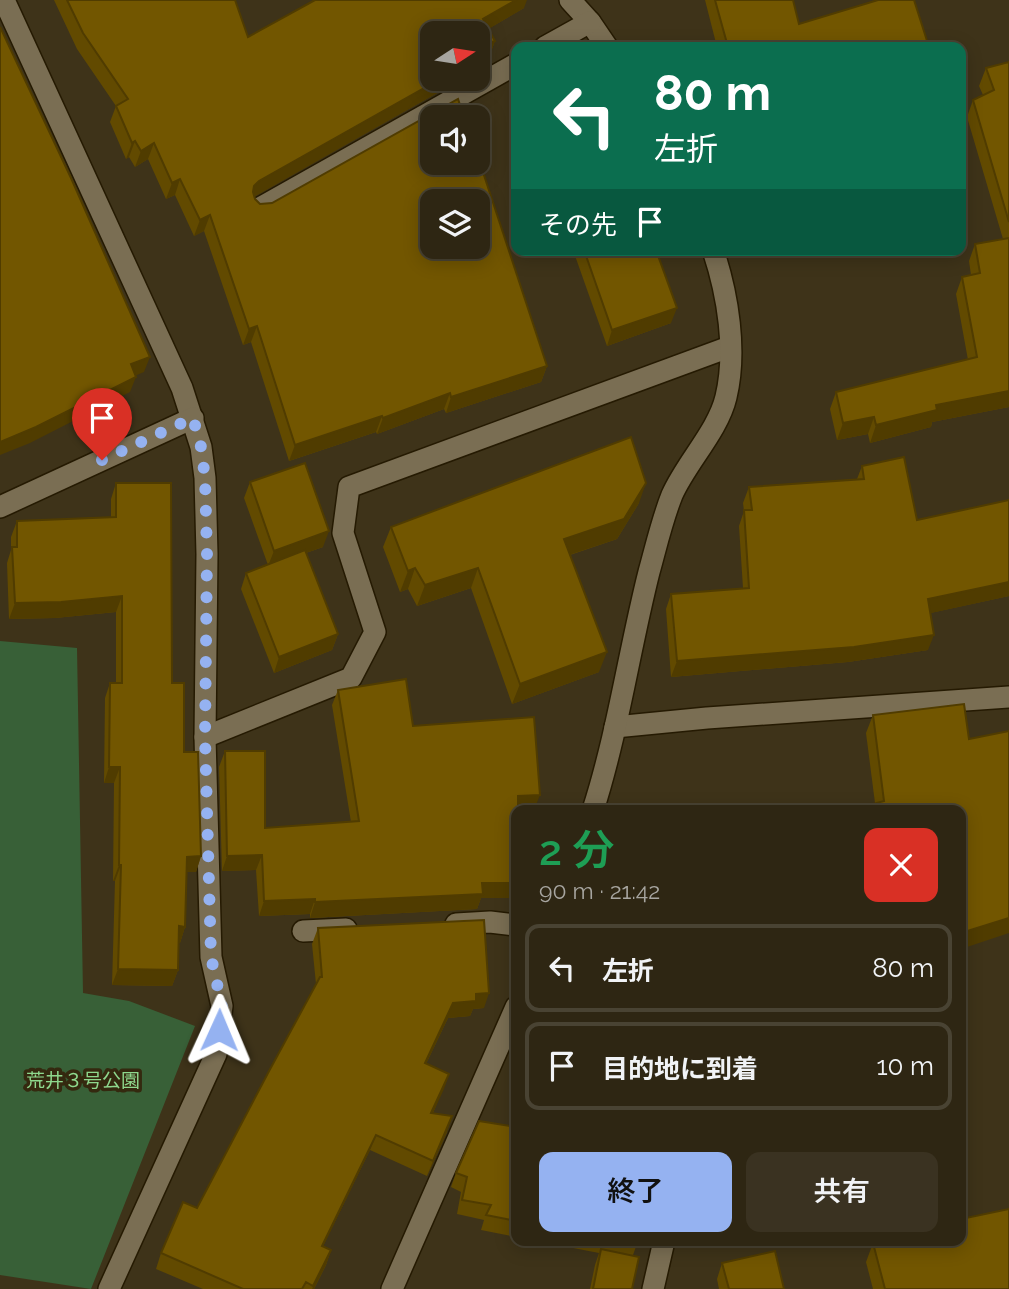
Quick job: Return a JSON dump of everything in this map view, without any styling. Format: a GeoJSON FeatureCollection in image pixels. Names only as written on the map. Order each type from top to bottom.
{"type":"FeatureCollection","features":[{"type":"Feature","properties":{"kind":"street"},"geometry":{"type":"LineString","coordinates":[[4,0],[182,388],[201,447],[205,478],[205,737],[211,957],[222,1006],[216,1054],[109,1289]]}},
{"type":"Feature","properties":{"kind":"street"},"geometry":{"type":"LineString","coordinates":[[570,0],[604,42]]}},
{"type":"Feature","properties":{"kind":"street"},"geometry":{"type":"LineString","coordinates":[[554,42],[590,22]]}},
{"type":"Feature","properties":{"kind":"street"},"geometry":{"type":"LineString","coordinates":[[260,208],[511,67]]}},
{"type":"Feature","properties":{"kind":"street"},"geometry":{"type":"LineString","coordinates":[[594,805],[615,727],[635,625],[673,494],[726,399],[730,365],[725,292],[715,256]]}},
{"type":"Feature","properties":{"kind":"street"},"geometry":{"type":"LineString","coordinates":[[205,737],[351,678],[375,632],[343,533],[349,488],[729,347]]}},
{"type":"Feature","properties":{"kind":"street"},"geometry":{"type":"LineString","coordinates":[[0,507],[193,418]]}},
{"type":"Feature","properties":{"kind":"street"},"geometry":{"type":"LineString","coordinates":[[615,727],[1009,697]]}},
{"type":"Feature","properties":{"kind":"street"},"geometry":{"type":"LineString","coordinates":[[437,925],[490,922],[511,924]]}},
{"type":"Feature","properties":{"kind":"street"},"geometry":{"type":"LineString","coordinates":[[303,931],[370,928]]}},
{"type":"Feature","properties":{"kind":"street"},"geometry":{"type":"LineString","coordinates":[[392,1289],[511,1018]]}},
{"type":"Feature","properties":{"kind":"street"},"geometry":{"type":"LineString","coordinates":[[653,1289],[663,1246]]}},
{"type":"Feature","properties":{"kind":"green space","name":"荒井３号公園"},"geometry":{"type":"Polygon","coordinates":[[[0,641],[77,648],[83,993],[129,1001],[195,1026],[91,1289],[0,1275],[0,641]]]}},
{"type":"Feature","properties":{"kind":"building"},"geometry":{"type":"Polygon","coordinates":[[[67,0],[235,0],[248,37],[315,0],[516,0],[483,19],[484,21],[420,21],[420,90],[259,181],[253,192],[260,204],[272,203],[420,120],[420,175],[484,175],[489,189],[420,189],[420,259],[490,259],[490,193],[547,366],[451,397],[450,393],[383,418],[382,416],[295,445],[257,326],[249,329],[210,215],[200,220],[180,179],[172,183],[154,143],[141,151],[135,141],[132,143],[116,106],[128,99],[83,33],[67,0]]]}},
{"type":"Feature","properties":{"kind":"building"},"geometry":{"type":"Polygon","coordinates":[[[715,0],[793,0],[799,24],[878,0],[914,0],[927,42],[727,42],[715,0]]]}},
{"type":"Feature","properties":{"kind":"building"},"geometry":{"type":"Polygon","coordinates":[[[0,27],[71,178],[150,357],[131,364],[136,377],[0,442],[0,27]]]}},
{"type":"Feature","properties":{"kind":"building"},"geometry":{"type":"Polygon","coordinates":[[[1009,62],[1009,222],[973,100],[994,90],[986,68],[1009,62]]]}},
{"type":"Feature","properties":{"kind":"building"},"geometry":{"type":"Polygon","coordinates":[[[458,99],[460,105],[447,105],[458,99]]]}},
{"type":"Feature","properties":{"kind":"building"},"geometry":{"type":"Polygon","coordinates":[[[1009,238],[1009,391],[936,405],[937,410],[876,425],[874,417],[843,423],[836,392],[977,357],[962,277],[980,273],[975,244],[1009,238]]]}},
{"type":"Feature","properties":{"kind":"building"},"geometry":{"type":"Polygon","coordinates":[[[586,256],[658,256],[677,308],[612,330],[586,256]]]}},
{"type":"Feature","properties":{"kind":"building"},"geometry":{"type":"Polygon","coordinates":[[[631,437],[646,483],[624,519],[564,539],[607,652],[520,684],[478,568],[425,585],[415,568],[408,571],[391,527],[631,437]]]}},
{"type":"Feature","properties":{"kind":"building"},"geometry":{"type":"Polygon","coordinates":[[[904,457],[917,520],[1009,500],[1009,582],[928,599],[934,635],[854,647],[677,661],[671,594],[749,588],[744,510],[752,510],[749,487],[864,479],[862,466],[904,457]]]}},
{"type":"Feature","properties":{"kind":"building"},"geometry":{"type":"Polygon","coordinates":[[[305,463],[329,531],[274,551],[250,482],[305,463]]]}},
{"type":"Feature","properties":{"kind":"building"},"geometry":{"type":"Polygon","coordinates":[[[116,483],[171,483],[172,683],[184,683],[184,752],[198,752],[201,856],[187,857],[185,927],[179,926],[178,970],[118,969],[120,767],[109,767],[110,683],[122,683],[122,596],[15,603],[12,547],[17,547],[17,521],[116,517],[116,483]]]}},
{"type":"Feature","properties":{"kind":"building"},"geometry":{"type":"Polygon","coordinates":[[[305,550],[338,634],[279,657],[246,573],[305,550]]]}},
{"type":"Feature","properties":{"kind":"building"},"geometry":{"type":"Polygon","coordinates":[[[406,679],[413,726],[534,717],[540,795],[518,796],[518,805],[511,805],[511,883],[482,883],[483,894],[315,902],[315,899],[264,901],[262,855],[227,856],[225,751],[265,751],[265,828],[359,821],[338,690],[406,679]]]}},
{"type":"Feature","properties":{"kind":"building"},"geometry":{"type":"Polygon","coordinates":[[[964,704],[969,739],[1009,731],[1009,918],[966,931],[966,805],[870,805],[884,801],[873,715],[964,704]]]}},
{"type":"Feature","properties":{"kind":"building"},"geometry":{"type":"Polygon","coordinates":[[[484,920],[489,993],[476,994],[476,1001],[453,1003],[425,1063],[449,1074],[431,1113],[452,1116],[433,1161],[376,1135],[322,1246],[331,1250],[313,1286],[306,1282],[302,1289],[243,1289],[161,1253],[183,1202],[197,1208],[322,977],[318,928],[484,920]]]}},
{"type":"Feature","properties":{"kind":"building"},"geometry":{"type":"Polygon","coordinates":[[[479,1121],[511,1126],[511,1220],[486,1215],[491,1205],[462,1200],[467,1177],[456,1173],[479,1121]]]}},
{"type":"Feature","properties":{"kind":"building"},"geometry":{"type":"Polygon","coordinates":[[[1009,1209],[1009,1289],[885,1289],[874,1246],[966,1246],[966,1218],[1009,1209]]]}},
{"type":"Feature","properties":{"kind":"building"},"geometry":{"type":"Polygon","coordinates":[[[601,1249],[639,1257],[632,1289],[593,1289],[601,1249]]]}},
{"type":"Feature","properties":{"kind":"building"},"geometry":{"type":"Polygon","coordinates":[[[775,1251],[784,1289],[729,1289],[722,1263],[775,1251]]]}},
{"type":"Feature","properties":{"kind":"route"},"geometry":{"type":"LineString","coordinates":[[102,460],[193,418],[201,447],[205,478],[205,737],[211,957],[222,1006],[219,1030]]}}]}
